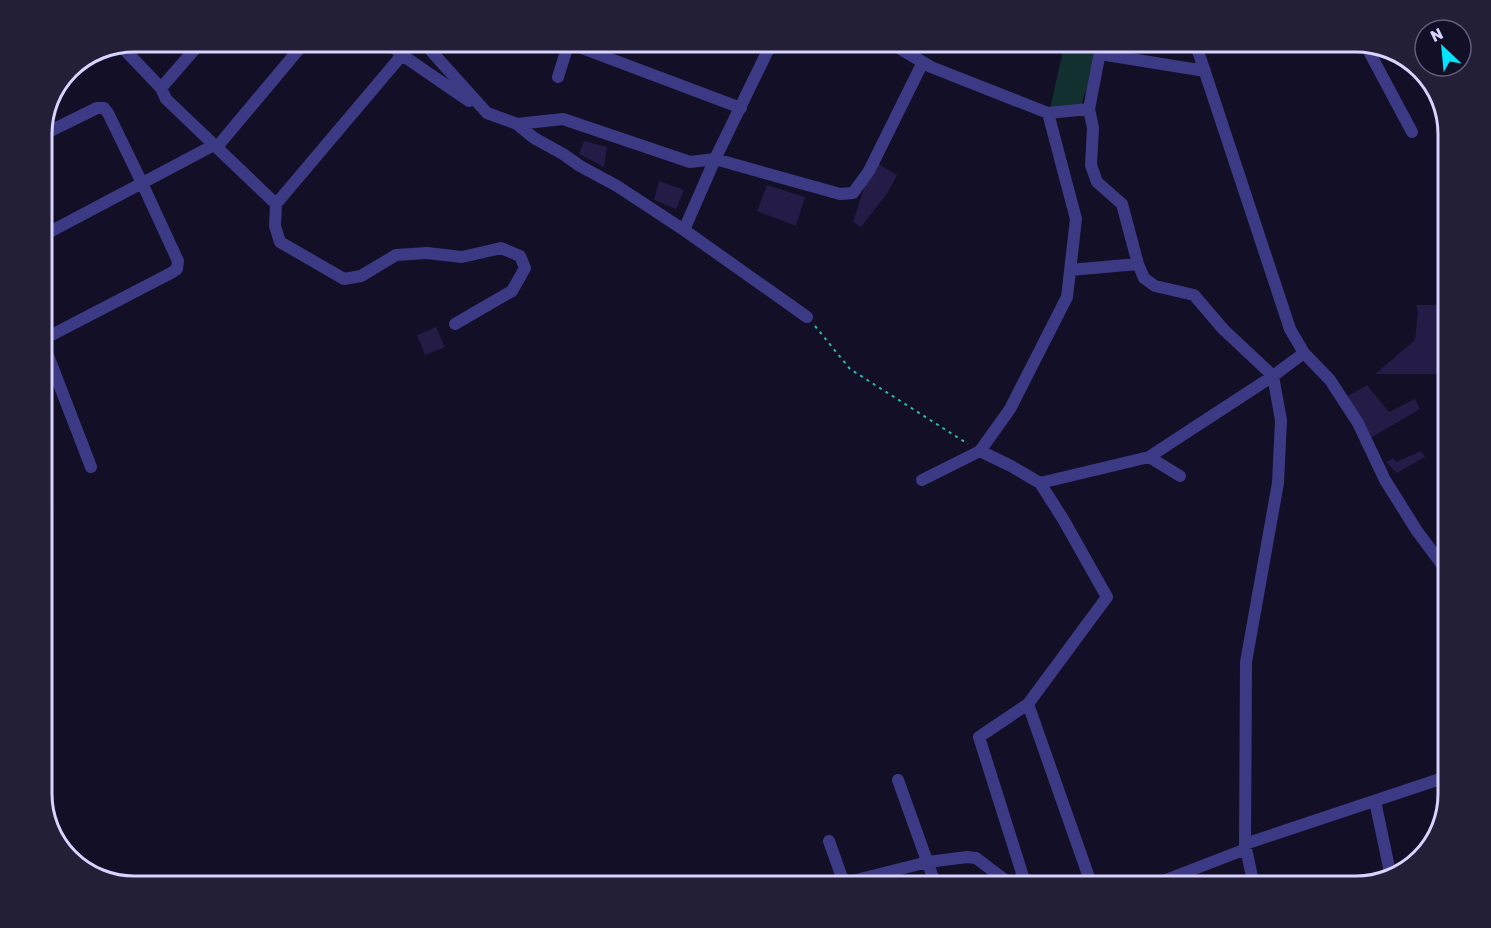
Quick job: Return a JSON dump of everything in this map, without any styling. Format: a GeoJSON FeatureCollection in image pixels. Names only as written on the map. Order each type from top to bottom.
{"type":"FeatureCollection","features":[{"type":"Feature","properties":{"kind":"street"},"geometry":{"type":"LineString","coordinates":[[161,88],[192,52]]}},
{"type":"Feature","properties":{"kind":"street"},"geometry":{"type":"LineString","coordinates":[[53,230],[215,146],[296,52]]}},
{"type":"Feature","properties":{"kind":"street"},"geometry":{"type":"LineString","coordinates":[[399,52],[486,113],[517,124],[534,138],[617,186],[684,230],[807,317]]}},
{"type":"Feature","properties":{"kind":"street"},"geometry":{"type":"LineString","coordinates":[[405,52],[276,204],[275,226],[280,242],[344,279],[361,276],[396,255],[427,253],[462,257],[501,248],[520,256],[525,268],[512,291],[455,324]]}},
{"type":"Feature","properties":{"kind":"street"},"geometry":{"type":"LineString","coordinates":[[432,52],[486,113]]}},
{"type":"Feature","properties":{"kind":"street"},"geometry":{"type":"LineString","coordinates":[[558,77],[567,52]]}},
{"type":"Feature","properties":{"kind":"street"},"geometry":{"type":"LineString","coordinates":[[591,52],[741,108]]}},
{"type":"Feature","properties":{"kind":"street"},"geometry":{"type":"LineString","coordinates":[[684,230],[715,159],[767,52]]}},
{"type":"Feature","properties":{"kind":"street"},"geometry":{"type":"LineString","coordinates":[[906,52],[931,67],[1048,113],[1089,109]]}},
{"type":"Feature","properties":{"kind":"street"},"geometry":{"type":"LineString","coordinates":[[1100,52],[1089,109],[1093,128],[1091,165],[1097,182],[1122,204],[1144,278],[1155,286],[1194,295],[1223,329],[1273,376],[1281,420],[1278,483],[1246,662],[1246,846],[1252,876]]}},
{"type":"Feature","properties":{"kind":"street"},"geometry":{"type":"LineString","coordinates":[[1119,52],[1205,71]]}},
{"type":"Feature","properties":{"kind":"street"},"geometry":{"type":"LineString","coordinates":[[1198,52],[1290,329],[1304,353],[1330,380],[1358,423],[1385,480],[1438,559]]}},
{"type":"Feature","properties":{"kind":"street"},"geometry":{"type":"LineString","coordinates":[[127,53],[161,88],[166,99],[276,204]]}},
{"type":"Feature","properties":{"kind":"street"},"geometry":{"type":"LineString","coordinates":[[1369,53],[1412,132]]}},
{"type":"Feature","properties":{"kind":"street"},"geometry":{"type":"LineString","coordinates":[[517,124],[563,119],[690,162],[715,159],[840,194],[853,193],[869,171],[922,62]]}},
{"type":"Feature","properties":{"kind":"street"},"geometry":{"type":"LineString","coordinates":[[53,130],[97,108],[104,108],[146,181],[178,261],[177,269],[171,273],[53,334]]}},
{"type":"Feature","properties":{"kind":"street"},"geometry":{"type":"LineString","coordinates":[[922,480],[980,452],[1010,409],[1067,297],[1076,219],[1048,113]]}},
{"type":"Feature","properties":{"kind":"street"},"geometry":{"type":"LineString","coordinates":[[1070,270],[1138,264]]}},
{"type":"Feature","properties":{"kind":"street"},"geometry":{"type":"LineString","coordinates":[[1040,483],[1149,457],[1273,376],[1304,353]]}},
{"type":"Feature","properties":{"kind":"street"},"geometry":{"type":"LineString","coordinates":[[53,369],[91,467]]}},
{"type":"Feature","properties":{"kind":"street"},"geometry":{"type":"LineString","coordinates":[[980,452],[1040,483],[1107,597],[1028,704],[979,737],[1023,876]]}},
{"type":"Feature","properties":{"kind":"street"},"geometry":{"type":"LineString","coordinates":[[1149,457],[1180,476]]}},
{"type":"Feature","properties":{"kind":"street"},"geometry":{"type":"LineString","coordinates":[[1028,704],[1088,876]]}},
{"type":"Feature","properties":{"kind":"street"},"geometry":{"type":"LineString","coordinates":[[898,780],[933,876]]}},
{"type":"Feature","properties":{"kind":"street"},"geometry":{"type":"LineString","coordinates":[[1174,876],[1246,846],[1438,780]]}},
{"type":"Feature","properties":{"kind":"street"},"geometry":{"type":"LineString","coordinates":[[1375,801],[1389,868]]}},
{"type":"Feature","properties":{"kind":"street"},"geometry":{"type":"LineString","coordinates":[[829,841],[841,876]]}},
{"type":"Feature","properties":{"kind":"street"},"geometry":{"type":"LineString","coordinates":[[877,876],[928,862],[967,857],[976,858],[1000,876]]}},
{"type":"Feature","properties":{"kind":"path"},"geometry":{"type":"LineString","coordinates":[[807,317],[850,369],[980,452]]}},
{"type":"Feature","properties":{"kind":"green space"},"geometry":{"type":"Polygon","coordinates":[[[1063,52],[1098,52],[1081,109],[1049,113],[1063,52]]]}},
{"type":"Feature","properties":{"kind":"building"},"geometry":{"type":"Polygon","coordinates":[[[584,141],[607,147],[604,167],[579,154],[584,141]]]}},
{"type":"Feature","properties":{"kind":"building"},"geometry":{"type":"Polygon","coordinates":[[[879,164],[897,175],[888,192],[861,227],[853,222],[867,179],[879,164]]]}},
{"type":"Feature","properties":{"kind":"building"},"geometry":{"type":"Polygon","coordinates":[[[659,181],[684,190],[676,209],[654,200],[659,181]]]}},
{"type":"Feature","properties":{"kind":"building"},"geometry":{"type":"Polygon","coordinates":[[[767,185],[805,197],[796,226],[757,211],[767,185]]]}},
{"type":"Feature","properties":{"kind":"building"},"geometry":{"type":"Polygon","coordinates":[[[1416,305],[1438,305],[1438,374],[1375,374],[1415,340],[1418,311],[1416,305]]]}},
{"type":"Feature","properties":{"kind":"building"},"geometry":{"type":"Polygon","coordinates":[[[436,327],[445,347],[425,355],[417,335],[436,327]]]}},
{"type":"Feature","properties":{"kind":"building"},"geometry":{"type":"Polygon","coordinates":[[[1367,385],[1389,412],[1415,399],[1420,409],[1369,439],[1346,397],[1367,385]]]}},
{"type":"Feature","properties":{"kind":"building"},"geometry":{"type":"Polygon","coordinates":[[[1421,451],[1425,457],[1397,473],[1386,462],[1393,458],[1396,462],[1421,451]]]}}]}
